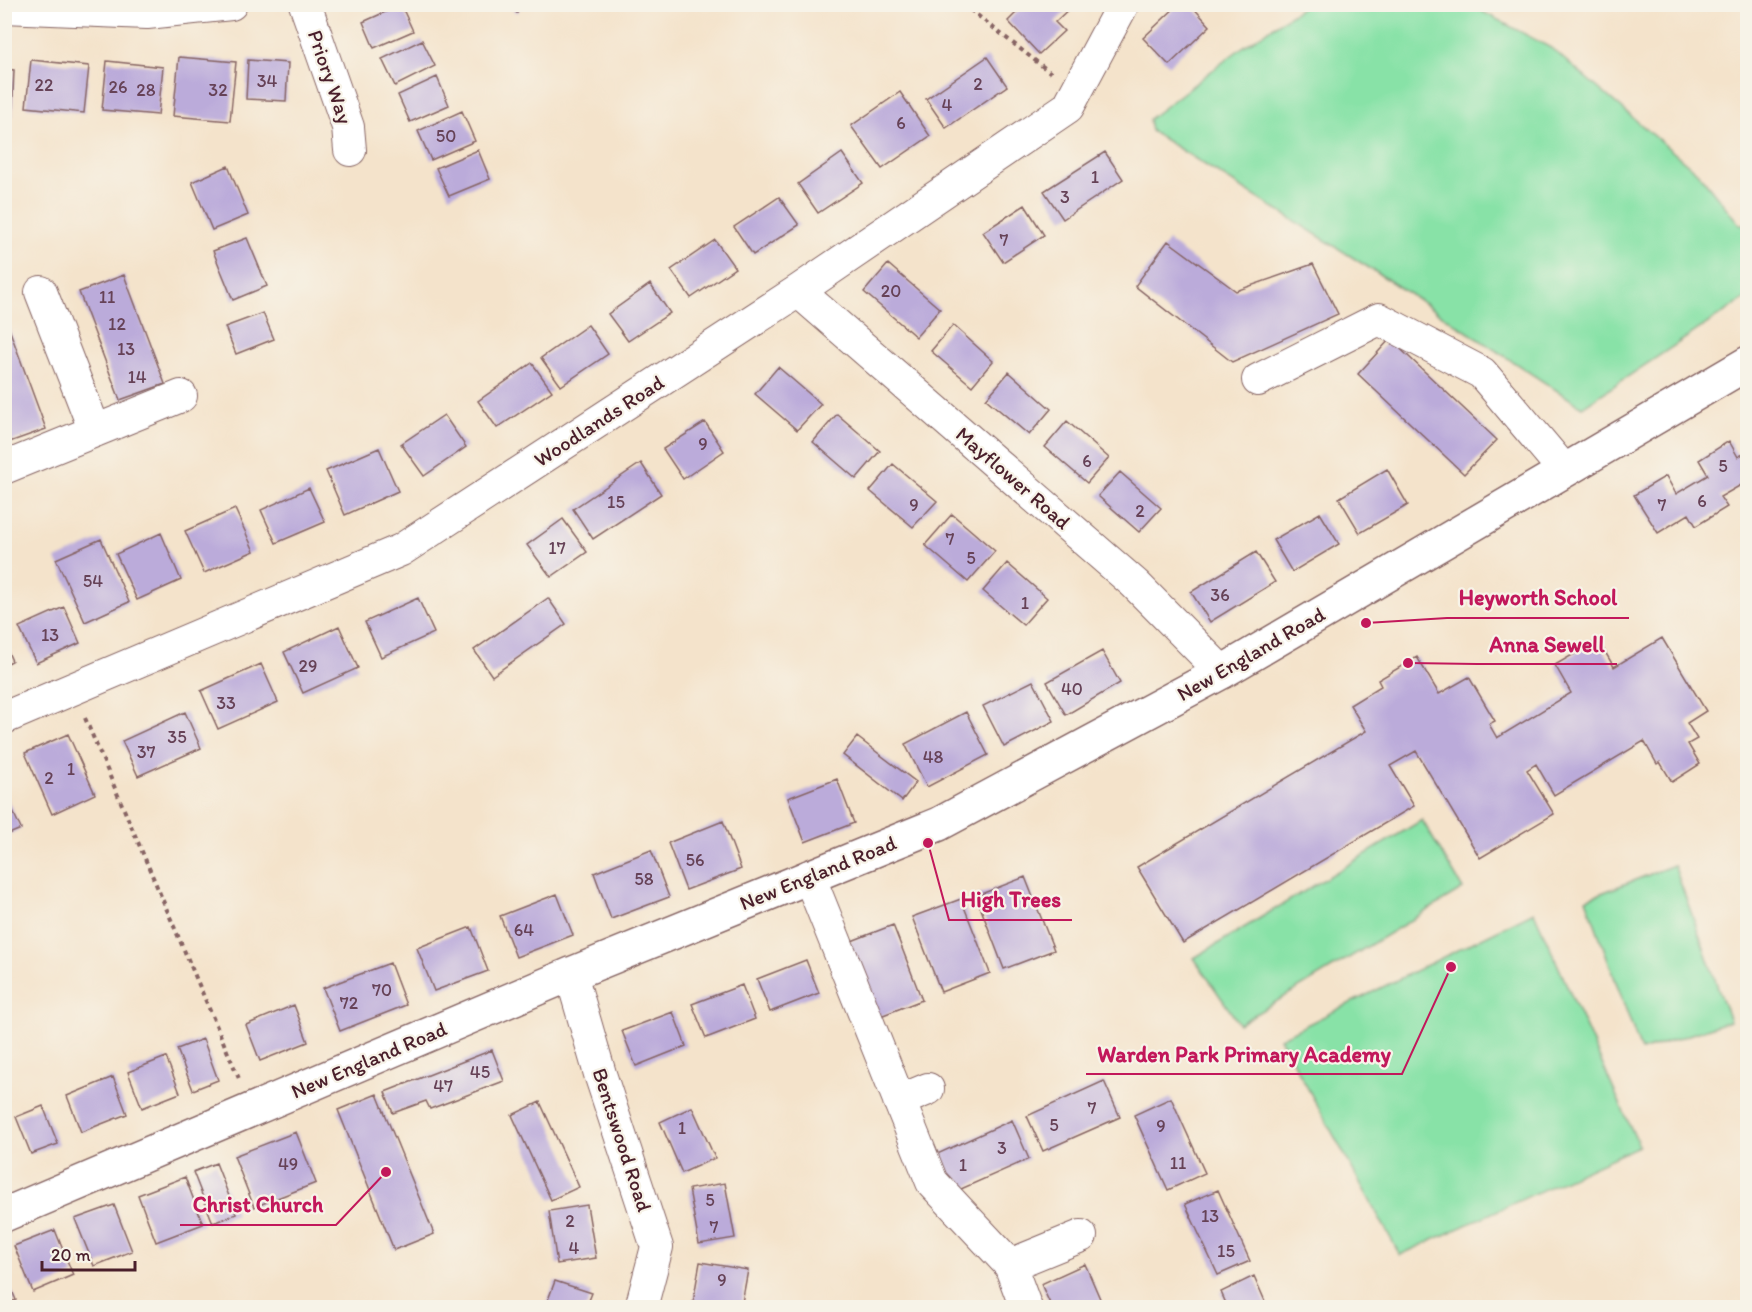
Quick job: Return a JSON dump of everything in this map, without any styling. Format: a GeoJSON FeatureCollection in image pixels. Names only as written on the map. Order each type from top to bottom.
{"type":"FeatureCollection","features":[{"type":"Feature","properties":{"kind":"street"},"geometry":{"type":"LineString","coordinates":[[4,7],[147,13],[231,4]]}},
{"type":"Feature","properties":{"kind":"street","name":"Priory Way"},"geometry":{"type":"LineString","coordinates":[[305,4],[348,127],[350,150]]}},
{"type":"Feature","properties":{"kind":"street"},"geometry":{"type":"LineString","coordinates":[[1072,99],[1123,4]]}},
{"type":"Feature","properties":{"kind":"street","name":"Woodlands Road"},"geometry":{"type":"LineString","coordinates":[[4,718],[401,550],[798,291],[1072,99]]}},
{"type":"Feature","properties":{"kind":"street","name":"Mayflower Road"},"geometry":{"type":"LineString","coordinates":[[798,291],[1135,584],[1222,672]]}},
{"type":"Feature","properties":{"kind":"street"},"geometry":{"type":"LineString","coordinates":[[41,292],[95,431]]}},
{"type":"Feature","properties":{"kind":"street"},"geometry":{"type":"LineString","coordinates":[[1258,380],[1379,319],[1482,373],[1564,470]]}},
{"type":"Feature","properties":{"kind":"street","name":"New England Road"},"geometry":{"type":"LineString","coordinates":[[4,1215],[572,974],[939,824],[1222,672],[1748,363]]}},
{"type":"Feature","properties":{"kind":"street"},"geometry":{"type":"LineString","coordinates":[[4,468],[181,396]]}},
{"type":"Feature","properties":{"kind":"street"},"geometry":{"type":"LineString","coordinates":[[809,876],[932,1182],[1010,1266],[1026,1308]]}},
{"type":"Feature","properties":{"kind":"street","name":"Bentswood Road"},"geometry":{"type":"LineString","coordinates":[[572,974],[600,1074],[657,1247],[641,1308]]}},
{"type":"Feature","properties":{"kind":"street"},"geometry":{"type":"LineString","coordinates":[[899,1101],[928,1089]]}},
{"type":"Feature","properties":{"kind":"street"},"geometry":{"type":"LineString","coordinates":[[1010,1266],[1081,1236]]}},
{"type":"Feature","properties":{"kind":"path"},"geometry":{"type":"LineString","coordinates":[[963,4],[1072,99]]}},
{"type":"Feature","properties":{"kind":"path"},"geometry":{"type":"LineString","coordinates":[[86,683],[252,1109]]}},
{"type":"Feature","properties":{"kind":"green space"},"geometry":{"type":"Polygon","coordinates":[[[1307,4],[1480,5],[1483,12],[1551,48],[1699,174],[1740,225],[1747,223],[1747,297],[1582,407],[1379,274],[1151,131],[1149,119],[1240,49],[1307,4]]]}},
{"type":"Feature","properties":{"kind":"green space"},"geometry":{"type":"Polygon","coordinates":[[[1422,820],[1463,889],[1239,1024],[1194,958],[1422,820]]]}},
{"type":"Feature","properties":{"kind":"green space"},"geometry":{"type":"Polygon","coordinates":[[[1674,865],[1730,1021],[1641,1051],[1586,899],[1674,865]]]}},
{"type":"Feature","properties":{"kind":"green space"},"geometry":{"type":"Polygon","coordinates":[[[1534,912],[1639,1146],[1400,1255],[1280,1038],[1534,912]]]}},
{"type":"Feature","properties":{"kind":"building"},"geometry":{"type":"Polygon","coordinates":[[[506,4],[522,4],[517,13],[506,4]]]}},
{"type":"Feature","properties":{"kind":"building"},"geometry":{"type":"Polygon","coordinates":[[[1025,4],[1074,4],[1055,22],[1064,31],[1039,54],[1008,21],[1025,4]]]}},
{"type":"Feature","properties":{"kind":"building"},"geometry":{"type":"Polygon","coordinates":[[[1179,4],[1190,4],[1210,26],[1169,65],[1143,38],[1179,4]]]}},
{"type":"Feature","properties":{"kind":"building"},"geometry":{"type":"Polygon","coordinates":[[[401,5],[413,31],[374,48],[363,22],[401,5]]]}},
{"type":"Feature","properties":{"kind":"building"},"geometry":{"type":"Polygon","coordinates":[[[422,40],[435,66],[395,86],[382,59],[422,40]]]}},
{"type":"Feature","properties":{"kind":"building"},"geometry":{"type":"Polygon","coordinates":[[[179,57],[236,62],[230,121],[173,116],[179,57]]]}},
{"type":"Feature","properties":{"kind":"building"},"geometry":{"type":"Polygon","coordinates":[[[987,57],[1007,86],[946,128],[926,99],[987,57]]]}},
{"type":"Feature","properties":{"kind":"building"},"geometry":{"type":"Polygon","coordinates":[[[31,60],[89,66],[84,113],[26,107],[31,60]]]}},
{"type":"Feature","properties":{"kind":"building"},"geometry":{"type":"Polygon","coordinates":[[[248,60],[288,63],[286,101],[246,99],[248,60]]]}},
{"type":"Feature","properties":{"kind":"building"},"geometry":{"type":"Polygon","coordinates":[[[107,61],[163,67],[158,115],[102,110],[107,61]]]}},
{"type":"Feature","properties":{"kind":"building"},"geometry":{"type":"Polygon","coordinates":[[[4,69],[14,70],[12,116],[4,116],[4,69]]]}},
{"type":"Feature","properties":{"kind":"building"},"geometry":{"type":"Polygon","coordinates":[[[437,77],[449,105],[410,122],[398,95],[437,77]]]}},
{"type":"Feature","properties":{"kind":"building"},"geometry":{"type":"Polygon","coordinates":[[[900,92],[930,136],[882,169],[851,126],[900,92]]]}},
{"type":"Feature","properties":{"kind":"building"},"geometry":{"type":"Polygon","coordinates":[[[462,111],[475,141],[431,160],[418,131],[462,111]]]}},
{"type":"Feature","properties":{"kind":"building"},"geometry":{"type":"Polygon","coordinates":[[[478,150],[490,179],[449,196],[436,168],[478,150]]]}},
{"type":"Feature","properties":{"kind":"building"},"geometry":{"type":"Polygon","coordinates":[[[1105,152],[1123,179],[1063,219],[1044,191],[1105,152]]]}},
{"type":"Feature","properties":{"kind":"building"},"geometry":{"type":"Polygon","coordinates":[[[842,153],[863,183],[818,213],[798,184],[842,153]]]}},
{"type":"Feature","properties":{"kind":"building"},"geometry":{"type":"Polygon","coordinates":[[[228,166],[248,215],[212,230],[192,182],[228,166]]]}},
{"type":"Feature","properties":{"kind":"building"},"geometry":{"type":"Polygon","coordinates":[[[779,197],[799,225],[753,255],[734,227],[779,197]]]}},
{"type":"Feature","properties":{"kind":"building"},"geometry":{"type":"Polygon","coordinates":[[[1025,205],[1044,235],[1003,262],[983,232],[1025,205]]]}},
{"type":"Feature","properties":{"kind":"building"},"geometry":{"type":"Polygon","coordinates":[[[247,238],[267,286],[233,300],[213,251],[247,238]]]}},
{"type":"Feature","properties":{"kind":"building"},"geometry":{"type":"Polygon","coordinates":[[[715,240],[735,268],[691,298],[671,270],[715,240]]]}},
{"type":"Feature","properties":{"kind":"building"},"geometry":{"type":"Polygon","coordinates":[[[1168,241],[1236,291],[1313,264],[1338,314],[1232,362],[1135,286],[1168,241]]]}},
{"type":"Feature","properties":{"kind":"building"},"geometry":{"type":"Polygon","coordinates":[[[888,264],[940,309],[916,337],[864,292],[888,264]]]}},
{"type":"Feature","properties":{"kind":"building"},"geometry":{"type":"Polygon","coordinates":[[[124,275],[165,384],[120,400],[79,292],[124,275]]]}},
{"type":"Feature","properties":{"kind":"building"},"geometry":{"type":"Polygon","coordinates":[[[650,284],[670,313],[628,341],[608,314],[650,284]]]}},
{"type":"Feature","properties":{"kind":"building"},"geometry":{"type":"Polygon","coordinates":[[[263,313],[274,339],[236,354],[225,327],[263,313]]]}},
{"type":"Feature","properties":{"kind":"building"},"geometry":{"type":"Polygon","coordinates":[[[4,315],[46,429],[4,444],[4,315]]]}},
{"type":"Feature","properties":{"kind":"building"},"geometry":{"type":"Polygon","coordinates":[[[588,325],[608,354],[561,386],[541,358],[588,325]]]}},
{"type":"Feature","properties":{"kind":"building"},"geometry":{"type":"Polygon","coordinates":[[[953,325],[993,361],[972,386],[931,351],[953,325]]]}},
{"type":"Feature","properties":{"kind":"building"},"geometry":{"type":"Polygon","coordinates":[[[1390,339],[1497,440],[1464,474],[1358,374],[1390,339]]]}},
{"type":"Feature","properties":{"kind":"building"},"geometry":{"type":"Polygon","coordinates":[[[532,363],[552,391],[497,428],[478,401],[532,363]]]}},
{"type":"Feature","properties":{"kind":"building"},"geometry":{"type":"Polygon","coordinates":[[[778,367],[821,404],[797,430],[755,394],[778,367]]]}},
{"type":"Feature","properties":{"kind":"building"},"geometry":{"type":"Polygon","coordinates":[[[1009,372],[1051,409],[1029,435],[986,399],[1009,372]]]}},
{"type":"Feature","properties":{"kind":"building"},"geometry":{"type":"Polygon","coordinates":[[[837,414],[880,451],[856,479],[813,442],[837,414]]]}},
{"type":"Feature","properties":{"kind":"building"},"geometry":{"type":"Polygon","coordinates":[[[444,415],[466,447],[424,476],[401,444],[444,415]]]}},
{"type":"Feature","properties":{"kind":"building"},"geometry":{"type":"Polygon","coordinates":[[[1067,421],[1109,458],[1087,483],[1045,447],[1067,421]]]}},
{"type":"Feature","properties":{"kind":"building"},"geometry":{"type":"Polygon","coordinates":[[[705,422],[724,451],[683,479],[663,449],[705,422]]]}},
{"type":"Feature","properties":{"kind":"building"},"geometry":{"type":"Polygon","coordinates":[[[1729,441],[1738,457],[1748,451],[1748,481],[1720,497],[1727,507],[1696,526],[1689,514],[1658,533],[1634,495],[1666,476],[1676,494],[1708,475],[1699,460],[1729,441]]]}},
{"type":"Feature","properties":{"kind":"building"},"geometry":{"type":"Polygon","coordinates":[[[379,448],[398,491],[345,515],[326,471],[379,448]]]}},
{"type":"Feature","properties":{"kind":"building"},"geometry":{"type":"Polygon","coordinates":[[[641,463],[661,494],[593,539],[573,509],[641,463]]]}},
{"type":"Feature","properties":{"kind":"building"},"geometry":{"type":"Polygon","coordinates":[[[893,464],[937,501],[913,527],[870,491],[893,464]]]}},
{"type":"Feature","properties":{"kind":"building"},"geometry":{"type":"Polygon","coordinates":[[[1387,469],[1408,505],[1360,533],[1339,498],[1387,469]]]}},
{"type":"Feature","properties":{"kind":"building"},"geometry":{"type":"Polygon","coordinates":[[[1120,472],[1161,508],[1139,532],[1098,496],[1120,472]]]}},
{"type":"Feature","properties":{"kind":"building"},"geometry":{"type":"Polygon","coordinates":[[[309,488],[325,522],[276,543],[261,510],[309,488]]]}},
{"type":"Feature","properties":{"kind":"building"},"geometry":{"type":"Polygon","coordinates":[[[235,509],[254,551],[204,573],[185,531],[235,509]]]}},
{"type":"Feature","properties":{"kind":"building"},"geometry":{"type":"Polygon","coordinates":[[[1320,513],[1339,544],[1292,572],[1273,540],[1320,513]]]}},
{"type":"Feature","properties":{"kind":"building"},"geometry":{"type":"Polygon","coordinates":[[[952,514],[995,551],[968,582],[925,545],[952,514]]]}},
{"type":"Feature","properties":{"kind":"building"},"geometry":{"type":"Polygon","coordinates":[[[563,519],[587,552],[551,577],[527,545],[563,519]]]}},
{"type":"Feature","properties":{"kind":"building"},"geometry":{"type":"Polygon","coordinates":[[[161,533],[181,580],[137,600],[116,554],[161,533]]]}},
{"type":"Feature","properties":{"kind":"building"},"geometry":{"type":"Polygon","coordinates":[[[101,539],[129,602],[85,622],[56,559],[101,539]]]}},
{"type":"Feature","properties":{"kind":"building"},"geometry":{"type":"Polygon","coordinates":[[[1256,552],[1275,582],[1210,622],[1191,592],[1256,552]]]}},
{"type":"Feature","properties":{"kind":"building"},"geometry":{"type":"Polygon","coordinates":[[[1007,563],[1047,598],[1023,625],[983,591],[1007,563]]]}},
{"type":"Feature","properties":{"kind":"building"},"geometry":{"type":"Polygon","coordinates":[[[418,598],[434,633],[381,657],[365,622],[418,598]]]}},
{"type":"Feature","properties":{"kind":"building"},"geometry":{"type":"Polygon","coordinates":[[[548,598],[566,624],[492,676],[474,650],[548,598]]]}},
{"type":"Feature","properties":{"kind":"building"},"geometry":{"type":"Polygon","coordinates":[[[64,607],[80,643],[36,663],[19,627],[64,607]]]}},
{"type":"Feature","properties":{"kind":"building"},"geometry":{"type":"Polygon","coordinates":[[[339,626],[358,668],[303,693],[284,652],[339,626]]]}},
{"type":"Feature","properties":{"kind":"building"},"geometry":{"type":"Polygon","coordinates":[[[1662,638],[1706,711],[1687,723],[1697,739],[1688,744],[1700,764],[1672,782],[1660,762],[1657,764],[1644,741],[1554,795],[1536,764],[1527,770],[1554,814],[1480,858],[1416,751],[1390,766],[1414,806],[1183,943],[1137,867],[1366,731],[1350,705],[1381,686],[1378,680],[1417,657],[1439,694],[1469,677],[1495,721],[1489,724],[1497,738],[1571,693],[1555,665],[1598,640],[1614,667],[1662,638]]]}},
{"type":"Feature","properties":{"kind":"building"},"geometry":{"type":"Polygon","coordinates":[[[4,643],[12,661],[4,665],[4,643]]]}},
{"type":"Feature","properties":{"kind":"building"},"geometry":{"type":"Polygon","coordinates":[[[1102,651],[1120,683],[1066,715],[1047,682],[1102,651]]]}},
{"type":"Feature","properties":{"kind":"building"},"geometry":{"type":"Polygon","coordinates":[[[261,664],[278,702],[218,729],[201,691],[261,664]]]}},
{"type":"Feature","properties":{"kind":"building"},"geometry":{"type":"Polygon","coordinates":[[[1033,681],[1054,721],[1004,747],[983,706],[1033,681]]]}},
{"type":"Feature","properties":{"kind":"building"},"geometry":{"type":"Polygon","coordinates":[[[185,712],[201,748],[138,776],[122,741],[185,712]]]}},
{"type":"Feature","properties":{"kind":"building"},"geometry":{"type":"Polygon","coordinates":[[[966,712],[988,755],[927,787],[905,744],[966,712]]]}},
{"type":"Feature","properties":{"kind":"building"},"geometry":{"type":"Polygon","coordinates":[[[68,734],[95,794],[52,814],[25,753],[68,734]]]}},
{"type":"Feature","properties":{"kind":"building"},"geometry":{"type":"Polygon","coordinates":[[[857,737],[916,782],[902,801],[843,755],[857,737]]]}},
{"type":"Feature","properties":{"kind":"building"},"geometry":{"type":"Polygon","coordinates":[[[837,779],[854,823],[805,842],[788,798],[837,779]]]}},
{"type":"Feature","properties":{"kind":"building"},"geometry":{"type":"Polygon","coordinates":[[[4,792],[21,829],[4,836],[4,792]]]}},
{"type":"Feature","properties":{"kind":"building"},"geometry":{"type":"Polygon","coordinates":[[[723,821],[741,869],[686,890],[668,843],[723,821]]]}},
{"type":"Feature","properties":{"kind":"building"},"geometry":{"type":"Polygon","coordinates":[[[651,850],[669,897],[611,919],[594,873],[651,850]]]}},
{"type":"Feature","properties":{"kind":"building"},"geometry":{"type":"Polygon","coordinates":[[[1025,877],[1054,950],[1004,969],[976,896],[1025,877]]]}},
{"type":"Feature","properties":{"kind":"building"},"geometry":{"type":"Polygon","coordinates":[[[557,894],[573,935],[516,957],[500,916],[557,894]]]}},
{"type":"Feature","properties":{"kind":"building"},"geometry":{"type":"Polygon","coordinates":[[[961,899],[990,973],[941,992],[912,917],[961,899]]]}},
{"type":"Feature","properties":{"kind":"building"},"geometry":{"type":"Polygon","coordinates":[[[893,925],[922,1000],[878,1017],[849,942],[893,925]]]}},
{"type":"Feature","properties":{"kind":"building"},"geometry":{"type":"Polygon","coordinates":[[[471,927],[488,971],[434,991],[417,948],[471,927]]]}},
{"type":"Feature","properties":{"kind":"building"},"geometry":{"type":"Polygon","coordinates":[[[806,960],[819,993],[770,1012],[757,979],[806,960]]]}},
{"type":"Feature","properties":{"kind":"building"},"geometry":{"type":"Polygon","coordinates":[[[390,963],[406,1005],[340,1031],[323,988],[390,963]]]}},
{"type":"Feature","properties":{"kind":"building"},"geometry":{"type":"Polygon","coordinates":[[[742,985],[755,1019],[706,1038],[692,1004],[742,985]]]}},
{"type":"Feature","properties":{"kind":"building"},"geometry":{"type":"Polygon","coordinates":[[[294,1005],[308,1042],[260,1061],[246,1025],[294,1005]]]}},
{"type":"Feature","properties":{"kind":"building"},"geometry":{"type":"Polygon","coordinates":[[[673,1012],[686,1046],[636,1066],[622,1031],[673,1012]]]}},
{"type":"Feature","properties":{"kind":"building"},"geometry":{"type":"Polygon","coordinates":[[[203,1039],[218,1080],[193,1090],[177,1049],[203,1039]]]}},
{"type":"Feature","properties":{"kind":"building"},"geometry":{"type":"Polygon","coordinates":[[[492,1050],[504,1081],[430,1109],[426,1101],[393,1113],[385,1092],[492,1050]]]}},
{"type":"Feature","properties":{"kind":"building"},"geometry":{"type":"Polygon","coordinates":[[[166,1057],[180,1093],[142,1108],[128,1072],[166,1057]]]}},
{"type":"Feature","properties":{"kind":"building"},"geometry":{"type":"Polygon","coordinates":[[[113,1077],[127,1114],[81,1132],[67,1096],[113,1077]]]}},
{"type":"Feature","properties":{"kind":"building"},"geometry":{"type":"Polygon","coordinates":[[[1104,1081],[1120,1117],[1043,1151],[1027,1116],[1104,1081]]]}},
{"type":"Feature","properties":{"kind":"building"},"geometry":{"type":"Polygon","coordinates":[[[377,1094],[434,1234],[394,1250],[338,1110],[377,1094]]]}},
{"type":"Feature","properties":{"kind":"building"},"geometry":{"type":"Polygon","coordinates":[[[1171,1098],[1205,1173],[1168,1190],[1134,1115],[1171,1098]]]}},
{"type":"Feature","properties":{"kind":"building"},"geometry":{"type":"Polygon","coordinates":[[[540,1102],[579,1187],[551,1200],[512,1115],[540,1102]]]}},
{"type":"Feature","properties":{"kind":"building"},"geometry":{"type":"Polygon","coordinates":[[[43,1106],[58,1144],[31,1154],[16,1117],[43,1106]]]}},
{"type":"Feature","properties":{"kind":"building"},"geometry":{"type":"Polygon","coordinates":[[[692,1107],[715,1158],[682,1173],[660,1122],[692,1107]]]}},
{"type":"Feature","properties":{"kind":"building"},"geometry":{"type":"Polygon","coordinates":[[[1012,1120],[1029,1159],[952,1193],[935,1155],[1012,1120]]]}},
{"type":"Feature","properties":{"kind":"building"},"geometry":{"type":"Polygon","coordinates":[[[296,1132],[316,1183],[254,1207],[234,1156],[296,1132]]]}},
{"type":"Feature","properties":{"kind":"building"},"geometry":{"type":"Polygon","coordinates":[[[216,1163],[236,1214],[213,1223],[193,1172],[216,1163]]]}},
{"type":"Feature","properties":{"kind":"building"},"geometry":{"type":"Polygon","coordinates":[[[185,1177],[203,1224],[156,1242],[138,1195],[185,1177]]]}},
{"type":"Feature","properties":{"kind":"building"},"geometry":{"type":"Polygon","coordinates":[[[725,1183],[735,1238],[699,1244],[689,1189],[725,1183]]]}},
{"type":"Feature","properties":{"kind":"building"},"geometry":{"type":"Polygon","coordinates":[[[1218,1190],[1250,1261],[1218,1275],[1185,1204],[1218,1190]]]}},
{"type":"Feature","properties":{"kind":"building"},"geometry":{"type":"Polygon","coordinates":[[[114,1205],[132,1251],[94,1266],[75,1219],[114,1205]]]}},
{"type":"Feature","properties":{"kind":"building"},"geometry":{"type":"Polygon","coordinates":[[[587,1205],[596,1258],[557,1264],[549,1211],[587,1205]]]}},
{"type":"Feature","properties":{"kind":"building"},"geometry":{"type":"Polygon","coordinates":[[[55,1230],[73,1275],[33,1292],[14,1246],[55,1230]]]}},
{"type":"Feature","properties":{"kind":"building"},"geometry":{"type":"Polygon","coordinates":[[[700,1262],[748,1270],[741,1308],[692,1308],[700,1262]]]}},
{"type":"Feature","properties":{"kind":"building"},"geometry":{"type":"Polygon","coordinates":[[[1085,1264],[1104,1308],[1052,1308],[1041,1284],[1085,1264]]]}},
{"type":"Feature","properties":{"kind":"building"},"geometry":{"type":"Polygon","coordinates":[[[4,1272],[16,1300],[4,1305],[4,1272]]]}},
{"type":"Feature","properties":{"kind":"building"},"geometry":{"type":"Polygon","coordinates":[[[1254,1276],[1268,1308],[1228,1308],[1221,1292],[1254,1276]]]}},
{"type":"Feature","properties":{"kind":"building"},"geometry":{"type":"Polygon","coordinates":[[[555,1281],[592,1293],[586,1308],[545,1308],[555,1281]]]}},
{"type":"Feature","properties":{"kind":"place","name":"Heyworth School"},"geometry":{"type":"Point","coordinates":[1366,623]}},
{"type":"Feature","properties":{"kind":"place","name":"Anna Sewell"},"geometry":{"type":"Point","coordinates":[1408,663]}},
{"type":"Feature","properties":{"kind":"place","name":"High Trees"},"geometry":{"type":"Point","coordinates":[928,843]}},
{"type":"Feature","properties":{"kind":"place","name":"Warden Park Primary Academy"},"geometry":{"type":"Point","coordinates":[1451,967]}},
{"type":"Feature","properties":{"kind":"place","name":"Christ Church"},"geometry":{"type":"Point","coordinates":[386,1172]}}]}
